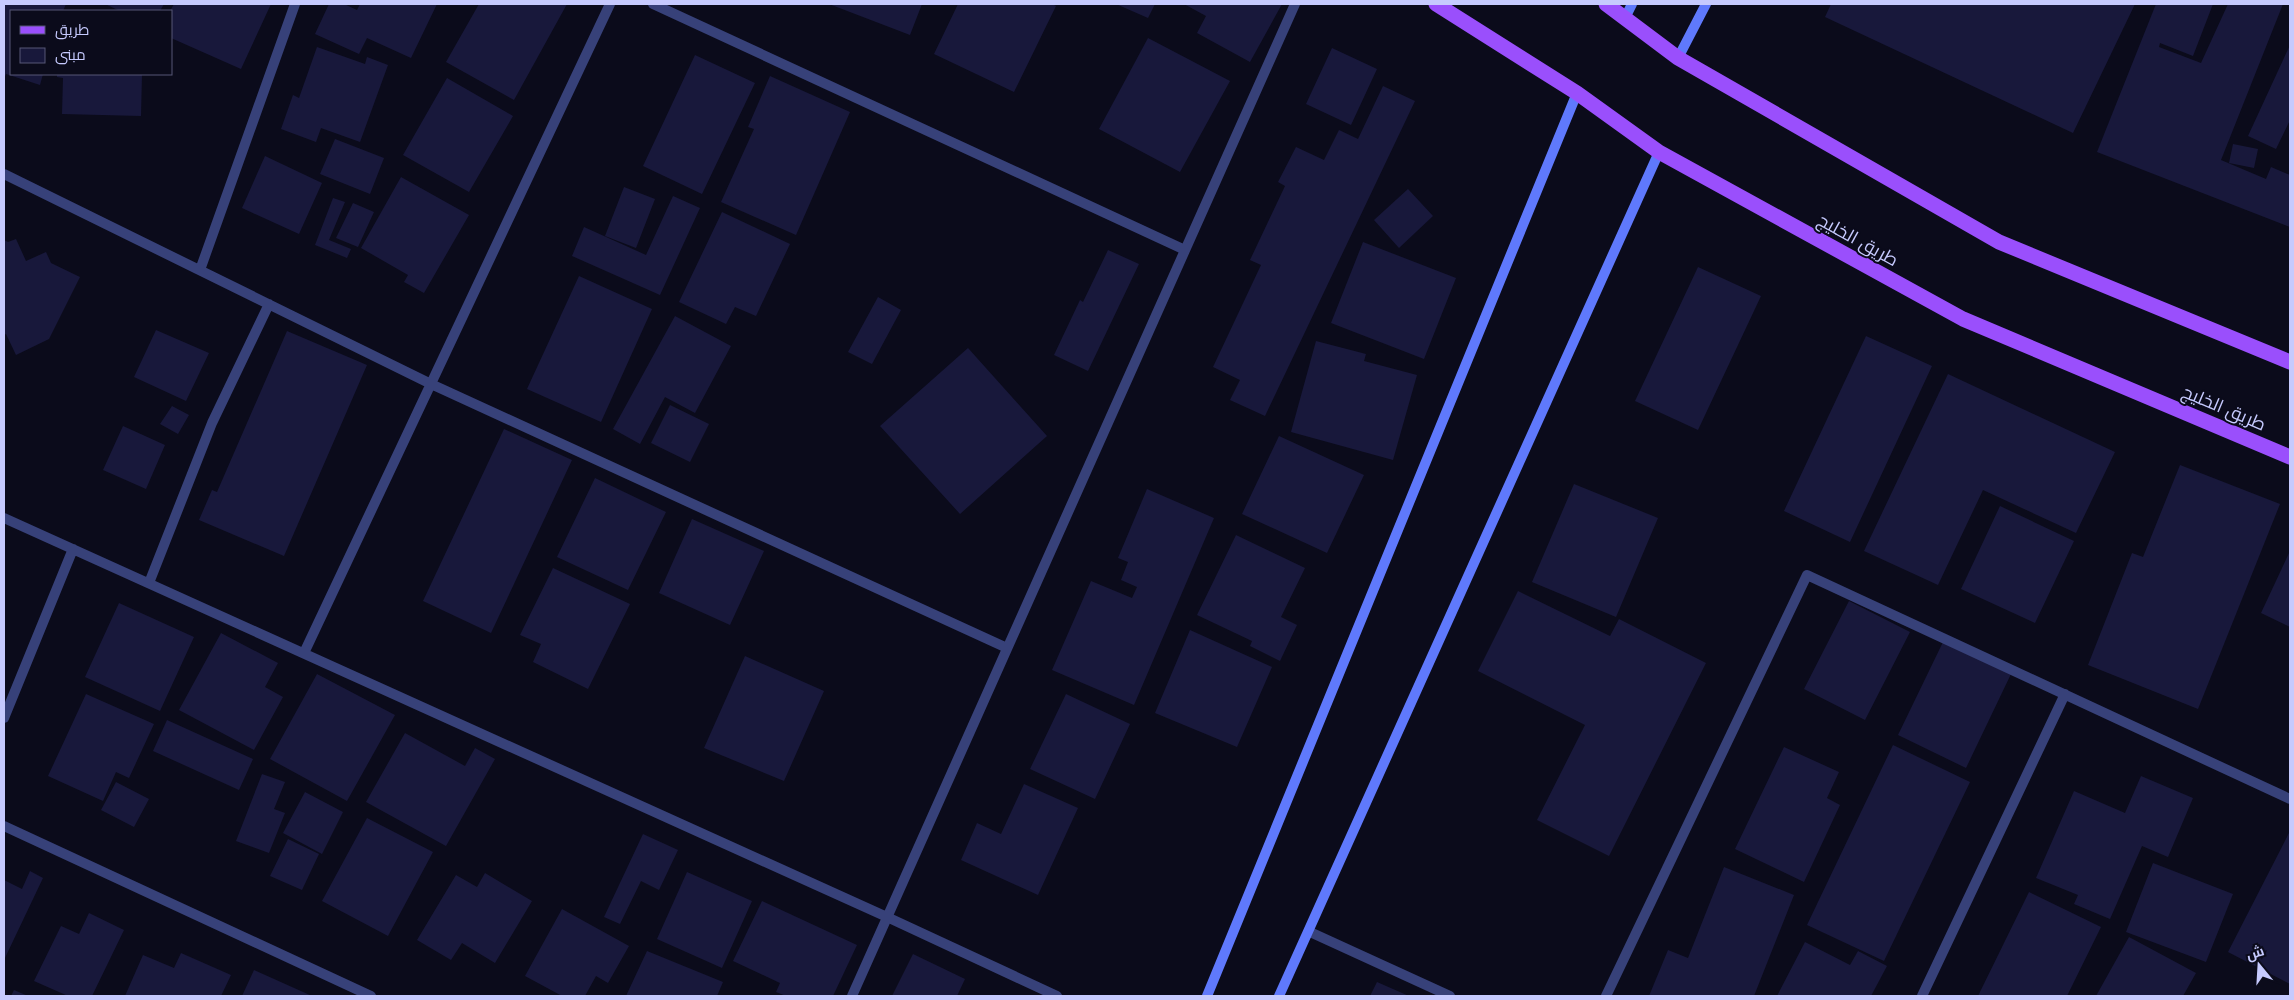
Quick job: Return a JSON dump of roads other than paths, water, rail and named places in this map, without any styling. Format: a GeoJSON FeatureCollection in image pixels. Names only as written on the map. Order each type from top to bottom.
{"type":"FeatureCollection","features":[{"type":"Feature","properties":{"kind":"main road","name":"طريق الخليج"},"geometry":{"type":"LineString","coordinates":[[1436,4],[1577,94],[1659,152],[1963,319],[2290,456]]}},
{"type":"Feature","properties":{"kind":"main road"},"geometry":{"type":"LineString","coordinates":[[1606,4],[1678,58],[1999,242],[2290,362]]}},
{"type":"Feature","properties":{"kind":"main road"},"geometry":{"type":"LineString","coordinates":[[1625,18],[1632,4]]}},
{"type":"Feature","properties":{"kind":"main road"},"geometry":{"type":"LineString","coordinates":[[1678,58],[1706,4]]}},
{"type":"Feature","properties":{"kind":"main road"},"geometry":{"type":"LineString","coordinates":[[1207,996],[1577,94]]}},
{"type":"Feature","properties":{"kind":"main road"},"geometry":{"type":"LineString","coordinates":[[1280,996],[1659,152]]}},
{"type":"Feature","properties":{"kind":"street"},"geometry":{"type":"LineString","coordinates":[[200,270],[295,4]]}},
{"type":"Feature","properties":{"kind":"street"},"geometry":{"type":"LineString","coordinates":[[304,654],[610,4]]}},
{"type":"Feature","properties":{"kind":"street"},"geometry":{"type":"LineString","coordinates":[[653,4],[1185,250]]}},
{"type":"Feature","properties":{"kind":"street"},"geometry":{"type":"LineString","coordinates":[[852,996],[1295,4]]}},
{"type":"Feature","properties":{"kind":"street"},"geometry":{"type":"LineString","coordinates":[[4,174],[431,384],[1008,648]]}},
{"type":"Feature","properties":{"kind":"street"},"geometry":{"type":"LineString","coordinates":[[149,583],[212,423],[269,304]]}},
{"type":"Feature","properties":{"kind":"street"},"geometry":{"type":"LineString","coordinates":[[4,518],[887,917],[1057,996]]}},
{"type":"Feature","properties":{"kind":"street"},"geometry":{"type":"LineString","coordinates":[[4,718],[73,549]]}},
{"type":"Feature","properties":{"kind":"street"},"geometry":{"type":"LineString","coordinates":[[1606,996],[1807,575],[2290,799]]}},
{"type":"Feature","properties":{"kind":"street"},"geometry":{"type":"LineString","coordinates":[[1922,996],[2065,694]]}},
{"type":"Feature","properties":{"kind":"street"},"geometry":{"type":"LineString","coordinates":[[4,826],[371,996]]}},
{"type":"Feature","properties":{"kind":"street"},"geometry":{"type":"LineString","coordinates":[[1310,932],[1450,996]]}}]}
